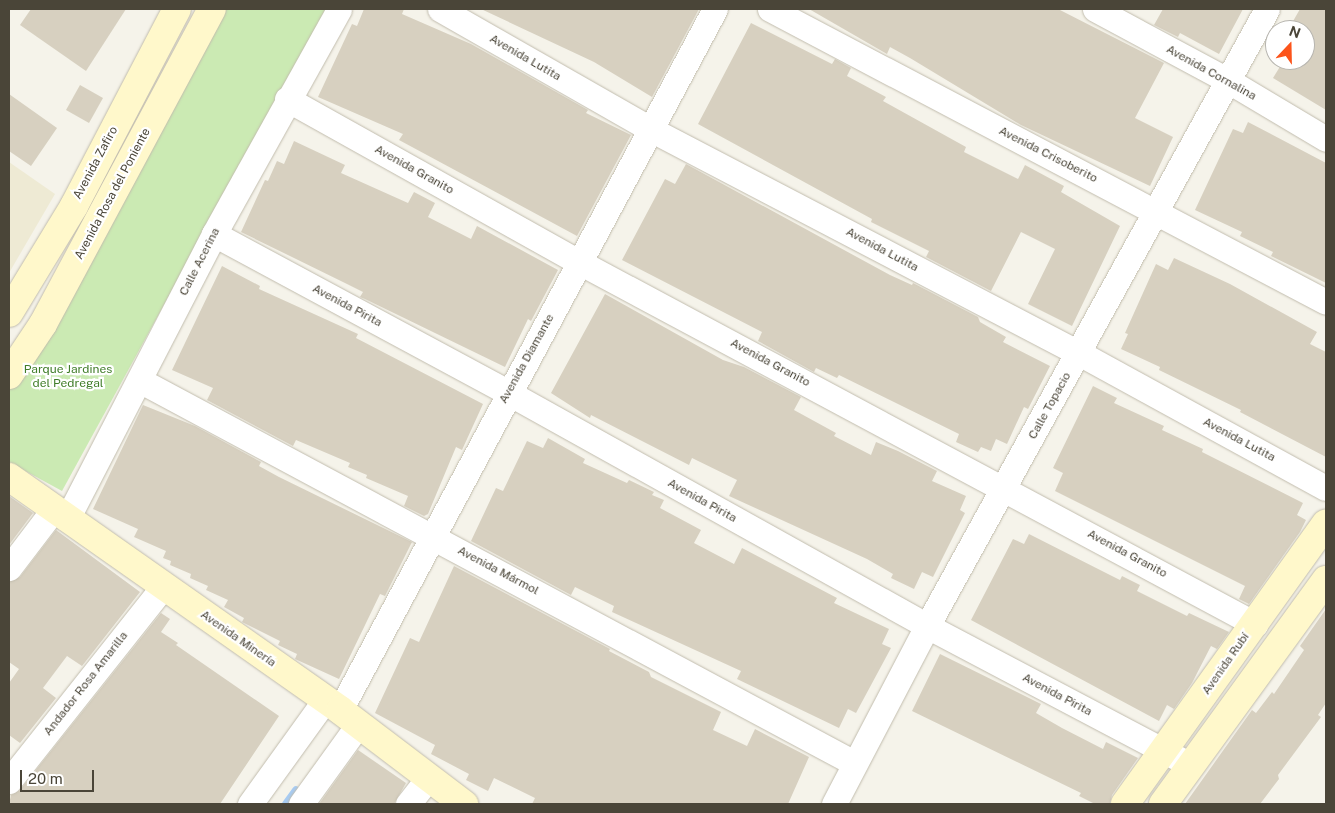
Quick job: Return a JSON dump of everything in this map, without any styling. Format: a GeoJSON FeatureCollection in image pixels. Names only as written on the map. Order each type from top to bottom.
{"type":"FeatureCollection","features":[{"type":"Feature","properties":{"kind":"street","name":"Avenida Zafiro"},"geometry":{"type":"LineString","coordinates":[[9,313],[74,206],[177,9]]}},
{"type":"Feature","properties":{"kind":"street","name":"Avenida Rosa del Poniente"},"geometry":{"type":"LineString","coordinates":[[9,375],[48,316],[212,9]]}},
{"type":"Feature","properties":{"kind":"street","name":"Calle Acerina"},"geometry":{"type":"LineString","coordinates":[[9,568],[61,514],[141,381],[214,234],[287,99],[339,9]]}},
{"type":"Feature","properties":{"kind":"street","name":"Avenida Lutita"},"geometry":{"type":"LineString","coordinates":[[440,9],[652,130],[1079,353],[1326,488]]}},
{"type":"Feature","properties":{"kind":"street","name":"Avenida Diamante"},"geometry":{"type":"LineString","coordinates":[[341,712],[507,392],[581,263],[716,9]]}},
{"type":"Feature","properties":{"kind":"street","name":"Avenida Crisoberito"},"geometry":{"type":"LineString","coordinates":[[770,9],[1155,209],[1326,302]]}},
{"type":"Feature","properties":{"kind":"street","name":"Avenida Cornalina"},"geometry":{"type":"LineString","coordinates":[[1095,9],[1227,80],[1326,139]]}},
{"type":"Feature","properties":{"kind":"street","name":"Calle Topacio"},"geometry":{"type":"LineString","coordinates":[[834,804],[927,626],[1079,353],[1155,209],[1268,9]]}},
{"type":"Feature","properties":{"kind":"street","name":"Avenida Granito"},"geometry":{"type":"LineString","coordinates":[[287,99],[581,263],[1005,488],[1255,624]]}},
{"type":"Feature","properties":{"kind":"street","name":"Avenida Pirita"},"geometry":{"type":"LineString","coordinates":[[214,234],[507,392],[927,626],[1191,766]]}},
{"type":"Feature","properties":{"kind":"street","name":"Avenida Mármol"},"geometry":{"type":"LineString","coordinates":[[141,381],[854,763]]}},
{"type":"Feature","properties":{"kind":"street","name":"Avenida Minería"},"geometry":{"type":"LineString","coordinates":[[9,477],[341,712],[464,804]]}},
{"type":"Feature","properties":{"kind":"street","name":"Avenida Rubí"},"geometry":{"type":"LineString","coordinates":[[1124,804],[1165,751],[1326,523]]}},
{"type":"Feature","properties":{"kind":"street"},"geometry":{"type":"LineString","coordinates":[[1163,804],[1326,580]]}},
{"type":"Feature","properties":{"kind":"street","name":"Andador Rosa Amarilla"},"geometry":{"type":"LineString","coordinates":[[9,781],[163,586]]}},
{"type":"Feature","properties":{"kind":"street"},"geometry":{"type":"LineString","coordinates":[[250,804],[341,712]]}},
{"type":"Feature","properties":{"kind":"street"},"geometry":{"type":"LineString","coordinates":[[301,804],[341,712]]}},
{"type":"Feature","properties":{"kind":"street"},"geometry":{"type":"LineString","coordinates":[[408,804],[428,778]]}},
{"type":"Feature","properties":{"kind":"shaded area"},"geometry":{"type":"Polygon","coordinates":[[[9,162],[55,194],[9,273],[9,162]]]}},
{"type":"Feature","properties":{"kind":"green space","name":"Parque Jardines del Pedregal"},"geometry":{"type":"Polygon","coordinates":[[[215,9],[326,9],[62,491],[9,462],[9,385],[215,9]]]}},
{"type":"Feature","properties":{"kind":"building"},"geometry":{"type":"Polygon","coordinates":[[[31,9],[126,9],[86,71],[20,25],[31,9]]]}},
{"type":"Feature","properties":{"kind":"building"},"geometry":{"type":"Polygon","coordinates":[[[364,9],[404,9],[402,14],[471,44],[588,110],[586,113],[631,135],[577,236],[399,140],[403,134],[318,97],[352,24],[357,26],[364,9]]]}},
{"type":"Feature","properties":{"kind":"building"},"geometry":{"type":"Polygon","coordinates":[[[481,9],[699,9],[652,97],[594,62],[481,9]]]}},
{"type":"Feature","properties":{"kind":"building"},"geometry":{"type":"Polygon","coordinates":[[[809,9],[1058,9],[1164,63],[1135,118],[1173,137],[1150,186],[1021,125],[890,47],[887,54],[809,9]]]}},
{"type":"Feature","properties":{"kind":"building"},"geometry":{"type":"Polygon","coordinates":[[[1163,9],[1243,9],[1219,54],[1180,33],[1178,37],[1154,25],[1163,9]]]}},
{"type":"Feature","properties":{"kind":"building"},"geometry":{"type":"Polygon","coordinates":[[[1300,9],[1326,9],[1326,110],[1273,78],[1278,70],[1315,70],[1315,20],[1294,20],[1300,9]]]}},
{"type":"Feature","properties":{"kind":"building"},"geometry":{"type":"Polygon","coordinates":[[[751,23],[832,64],[835,59],[851,68],[847,76],[886,97],[883,101],[966,147],[964,152],[1018,179],[1025,165],[1064,186],[1061,192],[1120,226],[1072,326],[1028,304],[1055,249],[1021,232],[991,291],[926,257],[929,251],[871,222],[872,219],[698,124],[751,23]]]}},
{"type":"Feature","properties":{"kind":"building"},"geometry":{"type":"Polygon","coordinates":[[[80,85],[103,98],[89,123],[66,110],[80,85]]]}},
{"type":"Feature","properties":{"kind":"building"},"geometry":{"type":"Polygon","coordinates":[[[9,94],[57,128],[31,166],[9,151],[9,94]]]}},
{"type":"Feature","properties":{"kind":"building"},"geometry":{"type":"Polygon","coordinates":[[[1248,122],[1326,163],[1326,283],[1271,256],[1273,252],[1240,236],[1242,232],[1195,210],[1233,129],[1243,133],[1248,122]]]}},
{"type":"Feature","properties":{"kind":"building"},"geometry":{"type":"Polygon","coordinates":[[[294,141],[345,165],[341,173],[408,203],[414,192],[435,203],[428,217],[471,239],[477,226],[558,270],[531,321],[528,319],[505,367],[360,297],[363,292],[241,232],[265,180],[268,181],[277,161],[284,164],[294,141]]]}},
{"type":"Feature","properties":{"kind":"building"},"geometry":{"type":"Polygon","coordinates":[[[686,164],[890,275],[912,285],[913,283],[978,317],[980,322],[1006,337],[1003,342],[1050,366],[1028,409],[1024,407],[1007,444],[996,439],[991,451],[981,447],[978,452],[956,442],[959,434],[839,375],[837,378],[816,368],[814,372],[758,341],[762,332],[622,260],[665,179],[675,184],[686,164]]]}},
{"type":"Feature","properties":{"kind":"building"},"geometry":{"type":"Polygon","coordinates":[[[1174,258],[1230,284],[1317,332],[1310,344],[1326,352],[1326,457],[1240,412],[1241,410],[1159,370],[1160,367],[1121,349],[1128,334],[1125,333],[1156,264],[1168,270],[1174,258]]]}},
{"type":"Feature","properties":{"kind":"building"},"geometry":{"type":"Polygon","coordinates":[[[222,266],[260,286],[259,289],[358,334],[356,338],[483,404],[462,450],[456,447],[428,514],[424,516],[404,506],[408,496],[366,478],[367,475],[348,467],[350,463],[296,440],[293,446],[207,400],[213,388],[172,370],[222,266]]]}},
{"type":"Feature","properties":{"kind":"building"},"geometry":{"type":"Polygon","coordinates":[[[605,294],[723,360],[744,367],[801,397],[794,410],[836,433],[834,436],[871,455],[876,442],[898,451],[937,471],[932,481],[966,496],[960,510],[965,513],[933,577],[922,572],[914,589],[891,578],[893,574],[867,559],[729,496],[737,480],[692,458],[689,465],[591,415],[590,418],[551,393],[605,294]]]}},
{"type":"Feature","properties":{"kind":"building"},"geometry":{"type":"Polygon","coordinates":[[[1093,386],[1117,398],[1114,403],[1164,426],[1162,430],[1203,449],[1202,452],[1303,503],[1297,515],[1306,520],[1300,532],[1249,604],[1239,599],[1245,586],[1055,491],[1063,473],[1053,468],[1093,386]]]}},
{"type":"Feature","properties":{"kind":"building"},"geometry":{"type":"Polygon","coordinates":[[[143,405],[195,426],[261,462],[259,466],[279,477],[412,542],[385,596],[380,594],[339,679],[295,659],[297,654],[278,645],[280,641],[242,622],[244,618],[224,607],[228,600],[206,590],[208,586],[190,578],[191,574],[170,565],[171,561],[163,558],[166,551],[134,537],[138,529],[93,509],[143,405]]]}},
{"type":"Feature","properties":{"kind":"building"},"geometry":{"type":"Polygon","coordinates":[[[548,438],[585,459],[583,463],[627,483],[629,480],[654,492],[652,495],[664,500],[660,508],[701,530],[694,543],[734,564],[742,548],[837,598],[834,603],[889,629],[882,644],[891,648],[856,713],[848,709],[839,728],[737,679],[741,671],[612,612],[614,606],[575,587],[571,595],[471,541],[496,488],[503,491],[527,441],[543,448],[548,438]]]}},
{"type":"Feature","properties":{"kind":"building"},"geometry":{"type":"Polygon","coordinates":[[[9,496],[33,513],[9,545],[9,496]]]}},
{"type":"Feature","properties":{"kind":"building"},"geometry":{"type":"Polygon","coordinates":[[[56,530],[140,592],[82,666],[67,656],[43,688],[56,698],[20,743],[9,735],[9,683],[19,669],[9,662],[9,582],[20,577],[56,530]]]}},
{"type":"Feature","properties":{"kind":"building"},"geometry":{"type":"Polygon","coordinates":[[[1029,534],[1120,580],[1122,576],[1140,585],[1137,591],[1187,616],[1189,613],[1229,632],[1217,649],[1211,646],[1192,683],[1174,709],[1167,705],[1159,721],[971,620],[1013,539],[1024,544],[1029,534]]]}},
{"type":"Feature","properties":{"kind":"building"},"geometry":{"type":"Polygon","coordinates":[[[454,566],[610,649],[609,651],[649,672],[651,677],[721,712],[713,730],[747,746],[755,729],[809,757],[788,804],[532,804],[535,798],[494,778],[488,791],[466,780],[469,774],[431,754],[435,745],[375,713],[410,638],[419,642],[454,566]]]}},
{"type":"Feature","properties":{"kind":"building"},"geometry":{"type":"Polygon","coordinates":[[[1326,609],[1326,703],[1318,715],[1321,717],[1278,775],[1279,779],[1260,804],[1185,804],[1252,710],[1256,713],[1272,692],[1274,694],[1304,650],[1300,646],[1326,609]]]}},
{"type":"Feature","properties":{"kind":"building"},"geometry":{"type":"Polygon","coordinates":[[[161,613],[170,619],[161,632],[178,643],[176,645],[279,716],[220,804],[9,804],[11,795],[20,790],[161,613]]]}},
{"type":"Feature","properties":{"kind":"building"},"geometry":{"type":"Polygon","coordinates":[[[940,654],[1041,704],[1036,713],[1062,728],[1103,749],[1106,742],[1138,758],[1112,795],[1110,804],[1095,804],[1079,796],[1081,793],[912,711],[940,654]]]}},
{"type":"Feature","properties":{"kind":"building"},"geometry":{"type":"Polygon","coordinates":[[[358,750],[406,783],[394,804],[319,804],[358,750]]]}},
{"type":"Feature","properties":{"kind":"waterway"},"geometry":{"type":"LineString","coordinates":[[286,804],[296,790]]}}]}
